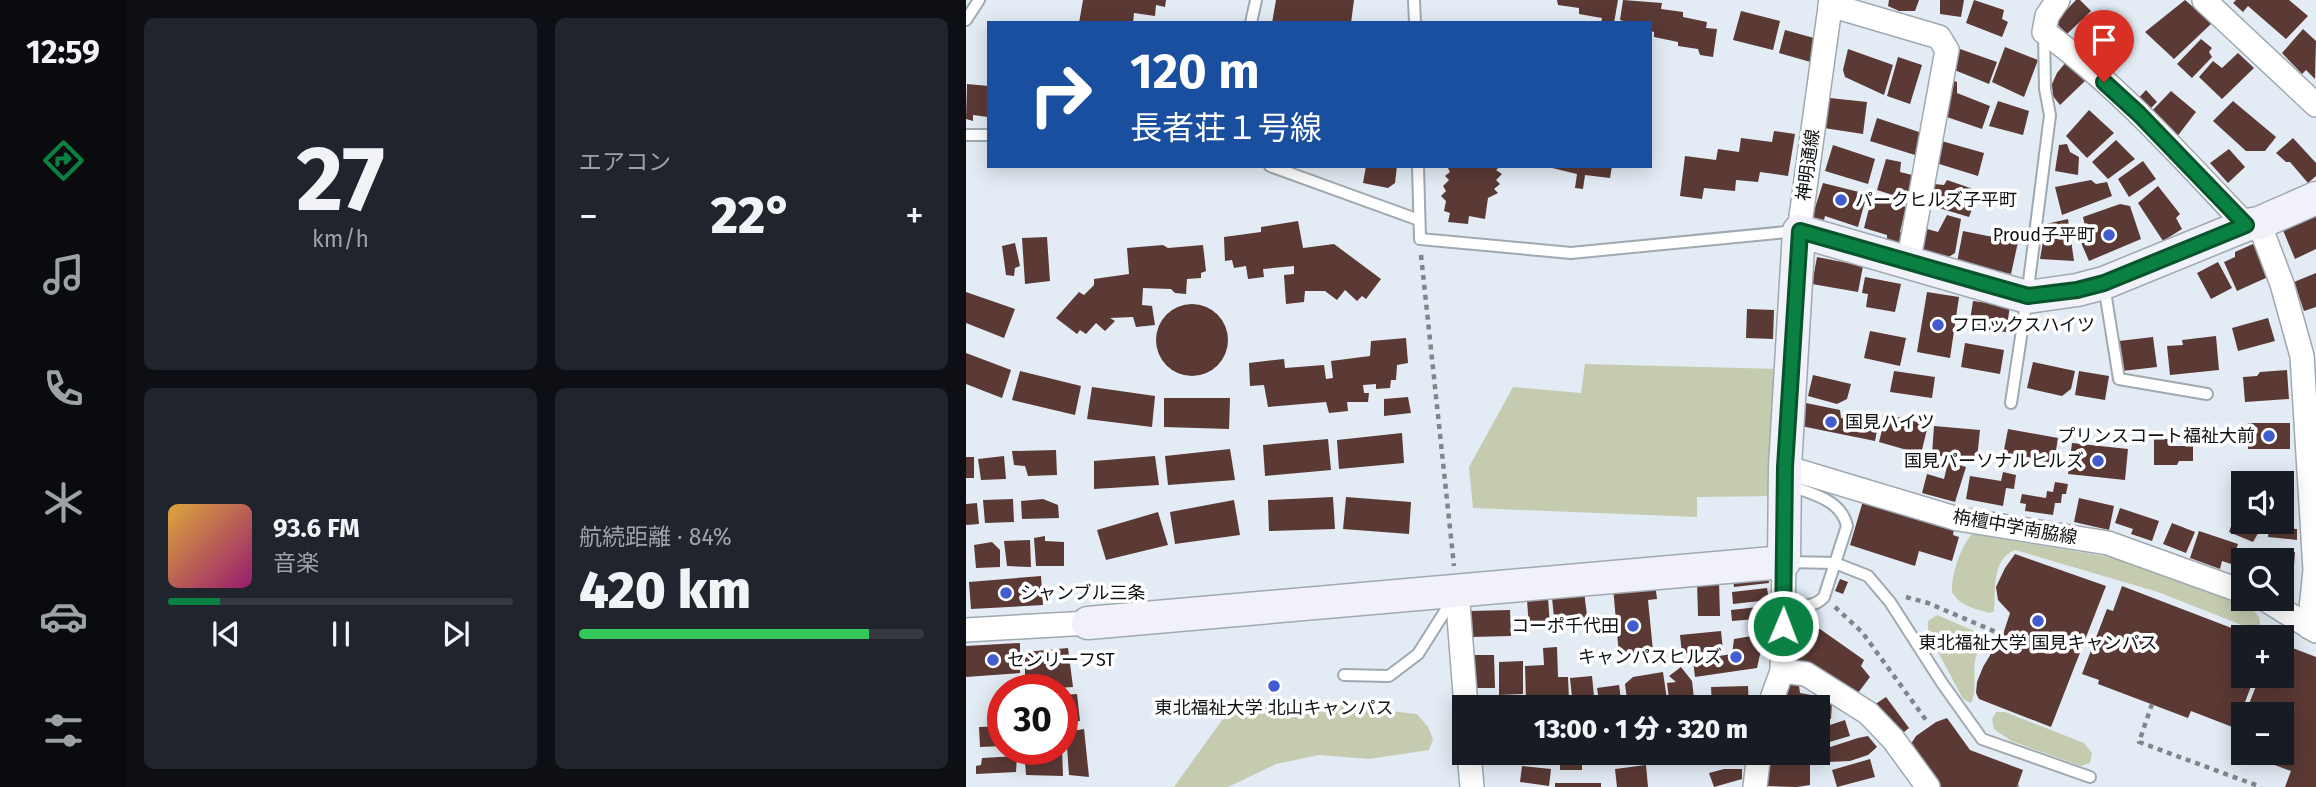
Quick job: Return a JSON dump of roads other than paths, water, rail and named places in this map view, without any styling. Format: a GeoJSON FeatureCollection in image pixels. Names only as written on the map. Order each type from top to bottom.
{"type":"FeatureCollection","features":[{"type":"Feature","properties":{"kind":"street"},"geometry":{"type":"LineString","coordinates":[[2058,0],[2047,16],[2044,32],[2068,49],[2139,114],[2252,224],[2282,284],[2302,356],[2311,428],[2316,570],[2313,629],[2284,611]]}},
{"type":"Feature","properties":{"kind":"street"},"geometry":{"type":"LineString","coordinates":[[2204,0],[2316,105]]}},
{"type":"Feature","properties":{"kind":"street"},"geometry":{"type":"LineString","coordinates":[[1831,3],[1939,37],[1947,50],[1909,264]]}},
{"type":"Feature","properties":{"kind":"street","name":"神明通線"},"geometry":{"type":"LineString","coordinates":[[1773,695],[1782,671],[1786,476],[1800,231],[1831,3]]}},
{"type":"Feature","properties":{"kind":"street"},"geometry":{"type":"LineString","coordinates":[[1800,231],[2028,296],[2077,290],[2104,283],[2316,198]]}},
{"type":"Feature","properties":{"kind":"street","name":"栴檀中学南脇線"},"geometry":{"type":"LineString","coordinates":[[1786,476],[1958,519],[2108,542],[2231,587]]}},
{"type":"Feature","properties":{"kind":"street"},"geometry":{"type":"LineString","coordinates":[[966,630],[1088,623],[1784,562]]}},
{"type":"Feature","properties":{"kind":"street"},"geometry":{"type":"LineString","coordinates":[[1457,592],[1465,695]]}},
{"type":"Feature","properties":{"kind":"street"},"geometry":{"type":"LineString","coordinates":[[1782,671],[1806,674],[1868,713],[1893,738],[1928,787]]}},
{"type":"Feature","properties":{"kind":"street"},"geometry":{"type":"LineString","coordinates":[[1470,765],[1472,787]]}},
{"type":"Feature","properties":{"kind":"street"},"geometry":{"type":"LineString","coordinates":[[1755,787],[1758,765]]}},
{"type":"Feature","properties":{"kind":"lane"},"geometry":{"type":"LineString","coordinates":[[966,19],[979,0]]}},
{"type":"Feature","properties":{"kind":"lane"},"geometry":{"type":"LineString","coordinates":[[1251,21],[1256,0]]}},
{"type":"Feature","properties":{"kind":"lane"},"geometry":{"type":"LineString","coordinates":[[1414,0],[1415,21]]}},
{"type":"Feature","properties":{"kind":"lane"},"geometry":{"type":"LineString","coordinates":[[2011,402],[2028,296],[2050,115],[2045,89],[2044,32]]}},
{"type":"Feature","properties":{"kind":"lane"},"geometry":{"type":"LineString","coordinates":[[966,135],[987,135]]}},
{"type":"Feature","properties":{"kind":"lane"},"geometry":{"type":"LineString","coordinates":[[1276,168],[1419,220]]}},
{"type":"Feature","properties":{"kind":"lane"},"geometry":{"type":"LineString","coordinates":[[1418,168],[1420,239],[1571,253],[1800,231]]}},
{"type":"Feature","properties":{"kind":"lane"},"geometry":{"type":"LineString","coordinates":[[2104,283],[2119,379],[2207,394]]}},
{"type":"Feature","properties":{"kind":"lane"},"geometry":{"type":"LineString","coordinates":[[1784,604],[1808,606],[1818,604],[1824,597],[1847,526],[1839,509],[1786,476]]}},
{"type":"Feature","properties":{"kind":"lane"},"geometry":{"type":"LineString","coordinates":[[1784,562],[1835,563],[1868,576],[1878,585],[1942,684],[1982,739],[2090,777]]}},
{"type":"Feature","properties":{"kind":"lane"},"geometry":{"type":"LineString","coordinates":[[1344,675],[1390,676],[1418,654],[1457,592]]}},
{"type":"Feature","properties":{"kind":"place","name":"パークヒルズ子平町"},"geometry":{"type":"Point","coordinates":[1841,200]}},
{"type":"Feature","properties":{"kind":"place","name":"Proud子平町"},"geometry":{"type":"Point","coordinates":[2109,235]}},
{"type":"Feature","properties":{"kind":"place","name":"フロックスハイツ"},"geometry":{"type":"Point","coordinates":[1938,325]}},
{"type":"Feature","properties":{"kind":"place","name":"国見ハイツ"},"geometry":{"type":"Point","coordinates":[1831,422]}},
{"type":"Feature","properties":{"kind":"place","name":"プリンスコート福祉大前"},"geometry":{"type":"Point","coordinates":[2269,436]}},
{"type":"Feature","properties":{"kind":"place","name":"国見パーソナルヒルズ"},"geometry":{"type":"Point","coordinates":[2098,461]}},
{"type":"Feature","properties":{"kind":"place","name":"シャンブル三条"},"geometry":{"type":"Point","coordinates":[1006,593]}},
{"type":"Feature","properties":{"kind":"place","name":"東北福祉大学 国見キャンパス"},"geometry":{"type":"Point","coordinates":[2038,621]}},
{"type":"Feature","properties":{"kind":"place","name":"コーポ千代田"},"geometry":{"type":"Point","coordinates":[1633,626]}},
{"type":"Feature","properties":{"kind":"place","name":"キャンパスヒルズ"},"geometry":{"type":"Point","coordinates":[1736,657]}},
{"type":"Feature","properties":{"kind":"place","name":"センリーフST"},"geometry":{"type":"Point","coordinates":[993,660]}},
{"type":"Feature","properties":{"kind":"place","name":"東北福祉大学 北山キャンパス"},"geometry":{"type":"Point","coordinates":[1274,686]}}]}
